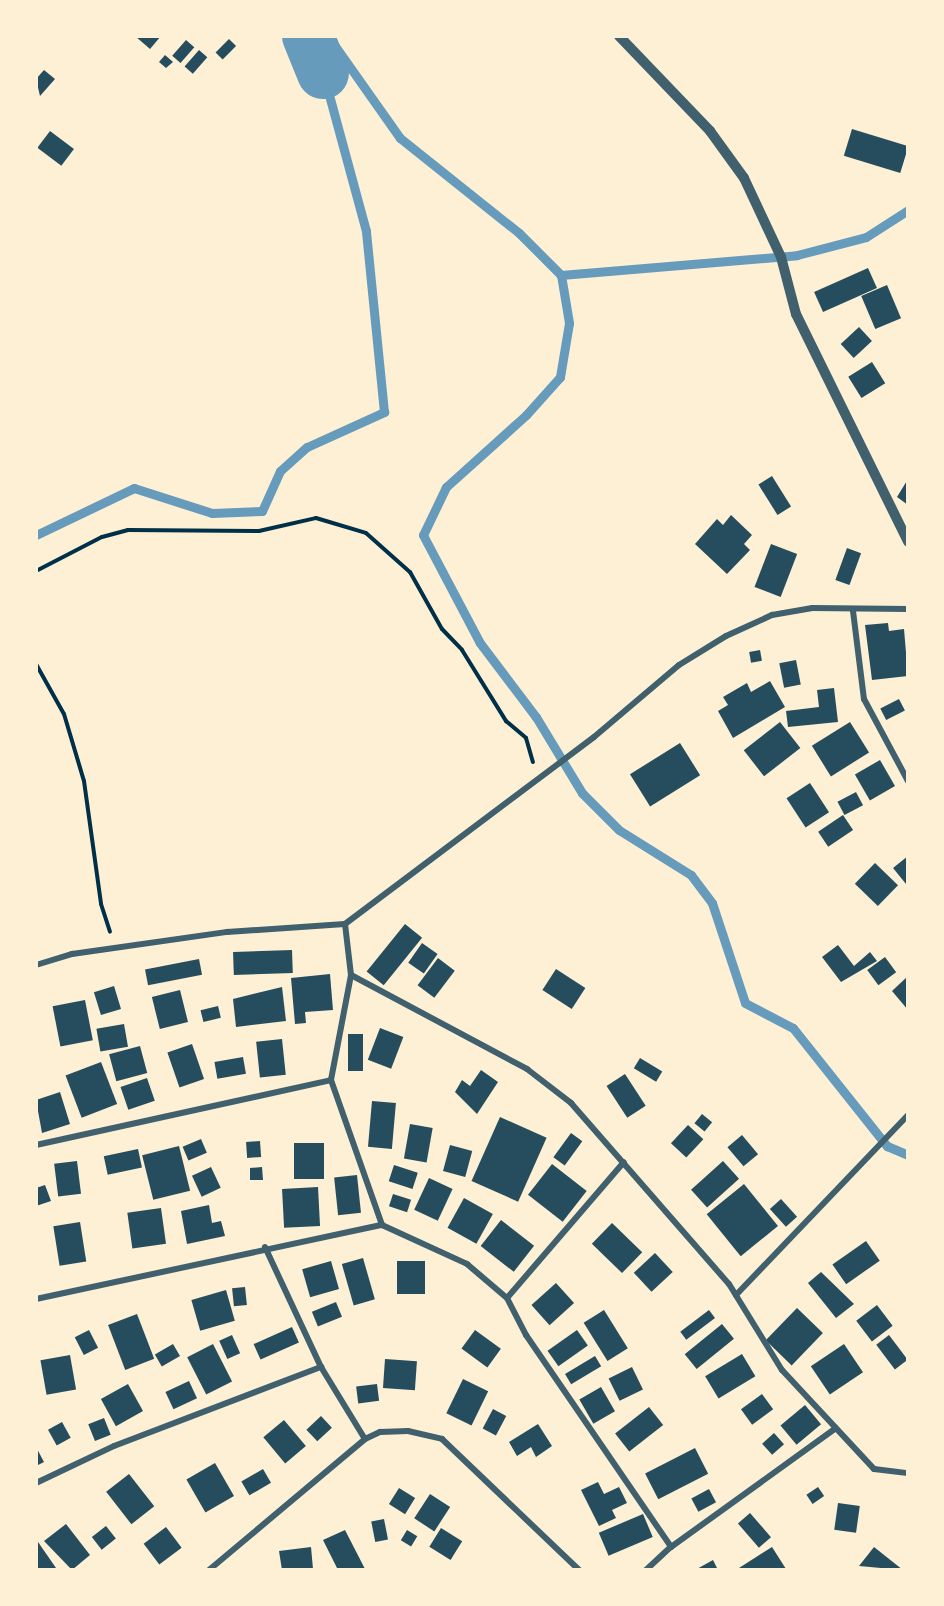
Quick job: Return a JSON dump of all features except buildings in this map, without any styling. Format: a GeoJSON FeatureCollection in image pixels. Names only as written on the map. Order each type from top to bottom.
{"type":"FeatureCollection","features":[{"type":"Feature","properties":{"kind":"street"},"geometry":{"type":"LineString","coordinates":[[619,36],[711,131],[744,178],[770,233],[796,314],[908,542]]}},
{"type":"Feature","properties":{"kind":"street"},"geometry":{"type":"LineString","coordinates":[[36,965],[116,948],[227,932],[345,924],[594,737],[680,665],[746,626],[812,609],[853,611],[908,609]]}},
{"type":"Feature","properties":{"kind":"street"},"geometry":{"type":"LineString","coordinates":[[853,611],[864,699],[908,781]]}},
{"type":"Feature","properties":{"kind":"street"},"geometry":{"type":"LineString","coordinates":[[345,924],[351,975],[331,1080],[382,1225]]}},
{"type":"Feature","properties":{"kind":"street"},"geometry":{"type":"LineString","coordinates":[[351,975],[527,1069],[571,1103],[736,1295],[782,1370],[874,1469],[908,1473]]}},
{"type":"Feature","properties":{"kind":"street"},"geometry":{"type":"LineString","coordinates":[[36,1145],[331,1080]]}},
{"type":"Feature","properties":{"kind":"street"},"geometry":{"type":"LineString","coordinates":[[736,1295],[859,1172],[908,1115]]}},
{"type":"Feature","properties":{"kind":"street"},"geometry":{"type":"LineString","coordinates":[[507,1298],[624,1162]]}},
{"type":"Feature","properties":{"kind":"street"},"geometry":{"type":"LineString","coordinates":[[36,1299],[264,1247],[382,1225],[467,1264],[507,1298],[526,1335],[671,1547]]}},
{"type":"Feature","properties":{"kind":"street"},"geometry":{"type":"LineString","coordinates":[[264,1247],[321,1367],[365,1439]]}},
{"type":"Feature","properties":{"kind":"street"},"geometry":{"type":"LineString","coordinates":[[36,1483],[114,1446],[321,1367]]}},
{"type":"Feature","properties":{"kind":"street"},"geometry":{"type":"LineString","coordinates":[[646,1570],[671,1547],[836,1428]]}},
{"type":"Feature","properties":{"kind":"street"},"geometry":{"type":"LineString","coordinates":[[209,1570],[365,1439],[380,1432],[408,1431],[442,1439],[579,1570]]}},
{"type":"Feature","properties":{"kind":"path"},"geometry":{"type":"LineString","coordinates":[[36,572],[102,537],[128,530],[259,531],[316,518],[366,532],[410,572],[442,629],[462,650],[506,721],[525,738],[536,781]]}},
{"type":"Feature","properties":{"kind":"path"},"geometry":{"type":"LineString","coordinates":[[36,664],[64,714],[84,781],[100,904],[116,948]]}},
{"type":"Feature","properties":{"kind":"waterway"},"geometry":{"type":"LineString","coordinates":[[308,36],[323,73]]}},
{"type":"Feature","properties":{"kind":"waterway"},"geometry":{"type":"LineString","coordinates":[[328,36],[400,138],[519,233],[561,275],[569,323],[560,377],[526,415],[446,487],[423,535],[480,643],[536,717],[582,793],[619,830],[691,875],[712,903],[745,1003],[793,1028],[887,1146],[908,1155]]}},
{"type":"Feature","properties":{"kind":"waterway"},"geometry":{"type":"LineString","coordinates":[[36,535],[134,488],[212,513],[262,511],[280,471],[307,447],[384,412],[366,231],[323,73]]}},
{"type":"Feature","properties":{"kind":"waterway"},"geometry":{"type":"LineString","coordinates":[[561,275],[797,255],[866,237],[908,210]]}}]}
